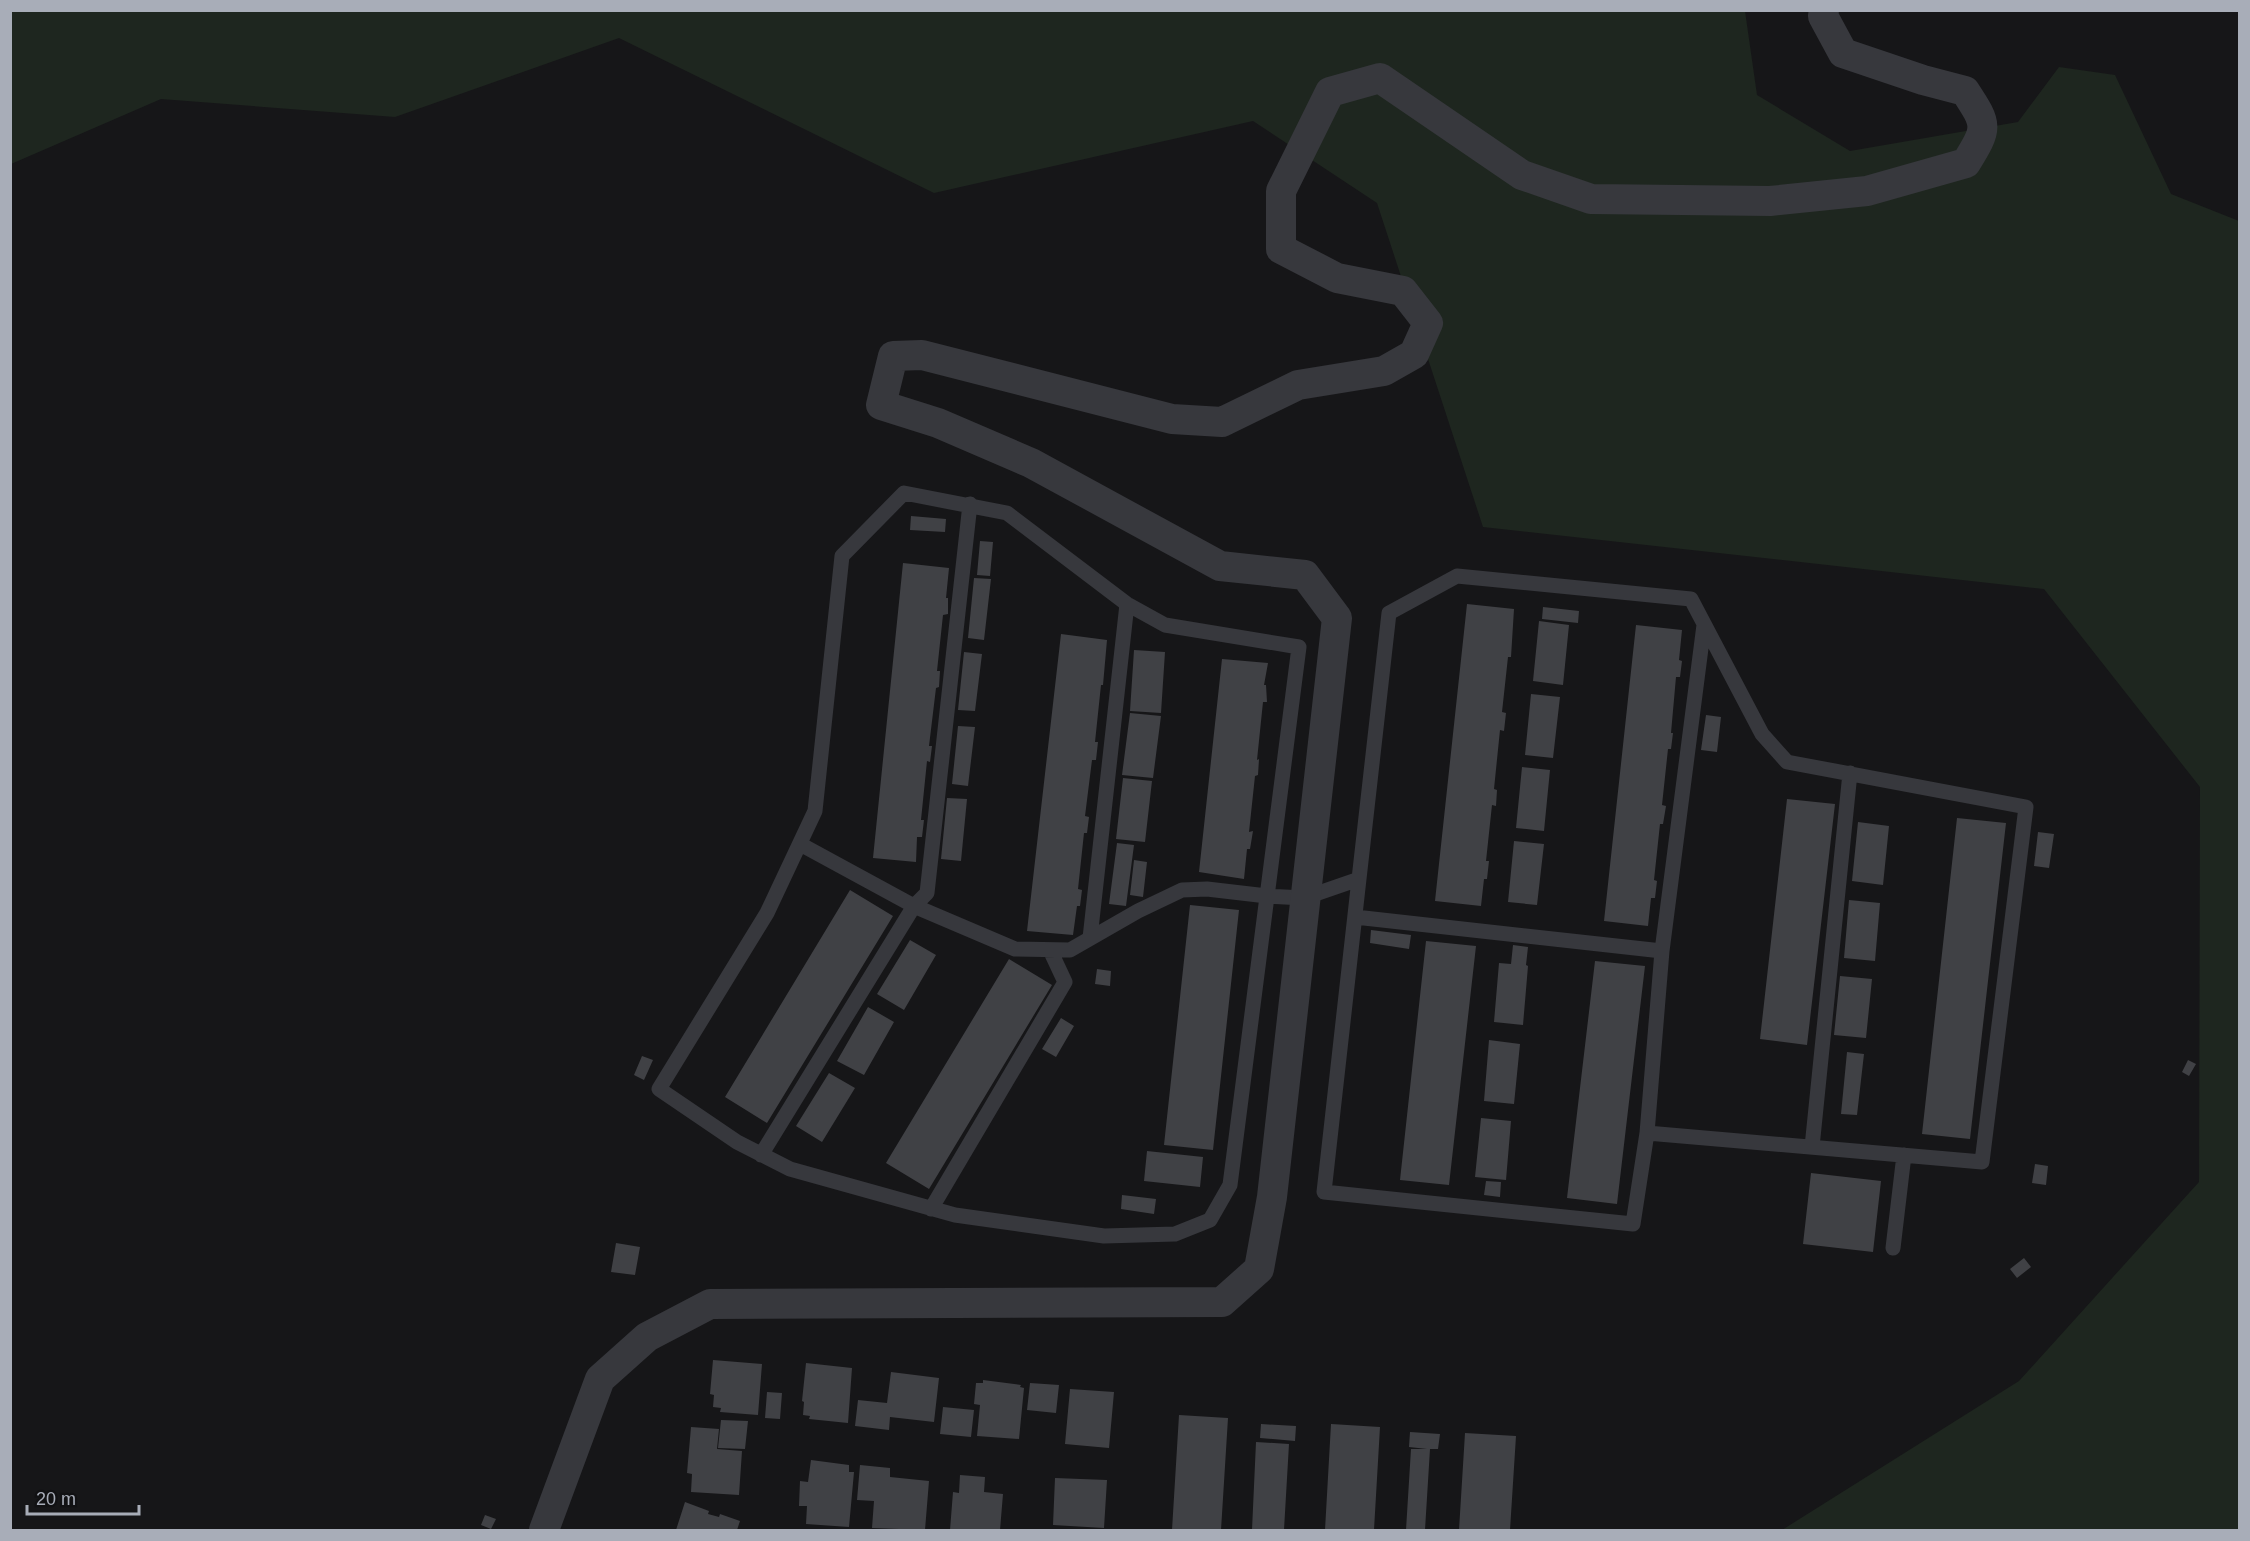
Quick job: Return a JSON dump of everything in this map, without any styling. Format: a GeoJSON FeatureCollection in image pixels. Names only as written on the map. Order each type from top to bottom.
{"type":"FeatureCollection","features":[{"type":"Feature","properties":{"kind":"street"},"geometry":{"type":"LineString","coordinates":[[545,1530],[600,1379],[647,1337],[710,1304],[1222,1302],[1259,1269],[1272,1197],[1337,618],[1305,575],[1220,566],[1031,463],[938,423],[881,405],[893,356],[922,355],[1172,419],[1222,422],[1298,386],[1383,371],[1413,354],[1428,323],[1402,291],[1338,278],[1281,249],[1281,191],[1330,92],[1380,78],[1522,175],[1591,200],[1770,201],[1867,191],[1966,163],[1983,136],[1983,117],[1965,91],[1923,80],[1843,53],[1824,16],[1824,10]]}},
{"type":"Feature","properties":{"kind":"lane"},"geometry":{"type":"LineString","coordinates":[[904,493],[970,504],[1007,513],[1126,604],[1165,625],[1299,647],[1230,1185],[1210,1220],[1175,1234],[1104,1236],[955,1215],[931,1209],[790,1169],[738,1142],[659,1089],[767,913],[815,811],[842,556],[904,493]]}},
{"type":"Feature","properties":{"kind":"lane"},"geometry":{"type":"LineString","coordinates":[[761,1155],[914,906],[927,893],[970,504]]}},
{"type":"Feature","properties":{"kind":"lane"},"geometry":{"type":"LineString","coordinates":[[1647,1133],[1982,1162],[2026,807],[1787,762],[1762,734],[1691,599],[1457,576],[1389,613],[1324,1192],[1633,1224],[1647,1133],[1662,951],[1704,625]]}},
{"type":"Feature","properties":{"kind":"lane"},"geometry":{"type":"LineString","coordinates":[[1090,938],[1126,604]]}},
{"type":"Feature","properties":{"kind":"lane"},"geometry":{"type":"LineString","coordinates":[[1812,1147],[1850,773]]}},
{"type":"Feature","properties":{"kind":"lane"},"geometry":{"type":"LineString","coordinates":[[800,844],[914,906],[1015,949],[1070,950],[1138,911],[1182,890],[1207,889],[1304,898],[1359,879]]}},
{"type":"Feature","properties":{"kind":"lane"},"geometry":{"type":"LineString","coordinates":[[1356,917],[1662,951]]}},
{"type":"Feature","properties":{"kind":"lane"},"geometry":{"type":"LineString","coordinates":[[931,1209],[1065,982],[1050,950]]}},
{"type":"Feature","properties":{"kind":"lane"},"geometry":{"type":"LineString","coordinates":[[1893,1248],[1904,1155]]}},
{"type":"Feature","properties":{"kind":"shaded area"},"geometry":{"type":"Polygon","coordinates":[[[11,10],[1745,11],[1757,95],[1850,151],[2018,122],[2059,67],[2115,75],[2171,194],[2239,221],[2239,1530],[1782,1530],[2019,1381],[2199,1182],[2200,787],[2044,589],[1483,527],[1377,203],[1253,121],[934,193],[619,38],[395,117],[161,99],[11,164],[11,10]]]}},
{"type":"Feature","properties":{"kind":"building"},"geometry":{"type":"Polygon","coordinates":[[[911,516],[946,519],[945,532],[910,530],[911,516]]]}},
{"type":"Feature","properties":{"kind":"building"},"geometry":{"type":"Polygon","coordinates":[[[980,541],[993,542],[990,576],[977,575],[980,541]]]}},
{"type":"Feature","properties":{"kind":"building"},"geometry":{"type":"Polygon","coordinates":[[[903,563],[949,568],[946,598],[948,598],[948,614],[943,615],[937,671],[940,671],[939,687],[936,688],[929,746],[932,746],[930,762],[927,761],[921,820],[924,820],[922,837],[917,837],[916,862],[873,858],[903,563]]]}},
{"type":"Feature","properties":{"kind":"building"},"geometry":{"type":"Polygon","coordinates":[[[974,578],[991,579],[984,640],[968,638],[974,578]]]}},
{"type":"Feature","properties":{"kind":"building"},"geometry":{"type":"Polygon","coordinates":[[[1467,604],[1514,609],[1511,657],[1508,657],[1502,712],[1506,713],[1504,731],[1500,730],[1494,789],[1497,790],[1496,806],[1492,805],[1486,861],[1489,861],[1481,906],[1435,901],[1467,604]]]}},
{"type":"Feature","properties":{"kind":"building"},"geometry":{"type":"Polygon","coordinates":[[[1543,607],[1579,611],[1578,623],[1542,619],[1543,607]]]}},
{"type":"Feature","properties":{"kind":"building"},"geometry":{"type":"Polygon","coordinates":[[[1539,621],[1569,625],[1563,685],[1533,681],[1539,621]]]}},
{"type":"Feature","properties":{"kind":"building"},"geometry":{"type":"Polygon","coordinates":[[[1636,625],[1682,630],[1679,660],[1682,661],[1680,677],[1676,677],[1671,733],[1673,733],[1671,749],[1668,749],[1662,805],[1666,806],[1663,824],[1660,824],[1654,880],[1657,881],[1655,898],[1651,898],[1648,926],[1604,921],[1636,625]]]}},
{"type":"Feature","properties":{"kind":"building"},"geometry":{"type":"Polygon","coordinates":[[[1061,634],[1107,640],[1095,742],[1098,742],[1096,760],[1092,760],[1085,816],[1089,817],[1087,833],[1084,833],[1078,889],[1082,890],[1073,935],[1027,931],[1061,634]]]}},
{"type":"Feature","properties":{"kind":"building"},"geometry":{"type":"Polygon","coordinates":[[[1134,650],[1165,652],[1161,713],[1130,711],[1134,650]]]}},
{"type":"Feature","properties":{"kind":"building"},"geometry":{"type":"Polygon","coordinates":[[[964,652],[982,654],[975,711],[958,710],[964,652]]]}},
{"type":"Feature","properties":{"kind":"building"},"geometry":{"type":"Polygon","coordinates":[[[1222,659],[1268,663],[1264,685],[1266,685],[1267,702],[1263,702],[1257,760],[1259,759],[1258,775],[1255,776],[1249,832],[1253,831],[1250,849],[1247,849],[1244,879],[1199,872],[1222,659]]]}},
{"type":"Feature","properties":{"kind":"building"},"geometry":{"type":"Polygon","coordinates":[[[1531,694],[1560,697],[1553,758],[1525,755],[1531,694]]]}},
{"type":"Feature","properties":{"kind":"building"},"geometry":{"type":"Polygon","coordinates":[[[1130,713],[1161,716],[1153,778],[1122,775],[1130,713]]]}},
{"type":"Feature","properties":{"kind":"building"},"geometry":{"type":"Polygon","coordinates":[[[1706,715],[1721,717],[1717,752],[1701,750],[1706,715]]]}},
{"type":"Feature","properties":{"kind":"building"},"geometry":{"type":"Polygon","coordinates":[[[958,726],[975,727],[968,786],[952,784],[958,726]]]}},
{"type":"Feature","properties":{"kind":"building"},"geometry":{"type":"Polygon","coordinates":[[[1522,767],[1550,770],[1544,831],[1516,828],[1522,767]]]}},
{"type":"Feature","properties":{"kind":"building"},"geometry":{"type":"Polygon","coordinates":[[[1123,778],[1152,781],[1145,842],[1116,839],[1123,778]]]}},
{"type":"Feature","properties":{"kind":"building"},"geometry":{"type":"Polygon","coordinates":[[[947,798],[967,799],[961,861],[941,859],[947,798]]]}},
{"type":"Feature","properties":{"kind":"building"},"geometry":{"type":"Polygon","coordinates":[[[1787,799],[1835,804],[1807,1045],[1760,1039],[1787,799]]]}},
{"type":"Feature","properties":{"kind":"building"},"geometry":{"type":"Polygon","coordinates":[[[1957,818],[2006,823],[1970,1139],[1922,1134],[1957,818]]]}},
{"type":"Feature","properties":{"kind":"building"},"geometry":{"type":"Polygon","coordinates":[[[1858,822],[1889,826],[1883,885],[1852,881],[1858,822]]]}},
{"type":"Feature","properties":{"kind":"building"},"geometry":{"type":"Polygon","coordinates":[[[2038,832],[2054,834],[2049,868],[2034,866],[2038,832]]]}},
{"type":"Feature","properties":{"kind":"building"},"geometry":{"type":"Polygon","coordinates":[[[1514,841],[1544,844],[1537,905],[1508,902],[1514,841]]]}},
{"type":"Feature","properties":{"kind":"building"},"geometry":{"type":"Polygon","coordinates":[[[1117,843],[1134,845],[1126,906],[1109,904],[1117,843]]]}},
{"type":"Feature","properties":{"kind":"building"},"geometry":{"type":"Polygon","coordinates":[[[1134,860],[1147,862],[1143,897],[1130,895],[1134,860]]]}},
{"type":"Feature","properties":{"kind":"building"},"geometry":{"type":"Polygon","coordinates":[[[850,890],[893,916],[767,1123],[725,1097],[850,890]]]}},
{"type":"Feature","properties":{"kind":"building"},"geometry":{"type":"Polygon","coordinates":[[[1849,900],[1880,903],[1875,961],[1844,958],[1849,900]]]}},
{"type":"Feature","properties":{"kind":"building"},"geometry":{"type":"Polygon","coordinates":[[[1190,905],[1239,910],[1213,1150],[1164,1145],[1190,905]]]}},
{"type":"Feature","properties":{"kind":"building"},"geometry":{"type":"Polygon","coordinates":[[[1371,930],[1411,935],[1409,949],[1370,943],[1371,930]]]}},
{"type":"Feature","properties":{"kind":"building"},"geometry":{"type":"Polygon","coordinates":[[[910,940],[936,955],[904,1010],[877,994],[910,940]]]}},
{"type":"Feature","properties":{"kind":"building"},"geometry":{"type":"Polygon","coordinates":[[[1426,941],[1476,946],[1449,1185],[1400,1180],[1426,941]]]}},
{"type":"Feature","properties":{"kind":"building"},"geometry":{"type":"Polygon","coordinates":[[[1513,945],[1528,947],[1523,1025],[1494,1022],[1499,963],[1511,964],[1513,945]]]}},
{"type":"Feature","properties":{"kind":"building"},"geometry":{"type":"Polygon","coordinates":[[[1009,959],[1052,985],[929,1189],[886,1163],[1009,959]]]}},
{"type":"Feature","properties":{"kind":"building"},"geometry":{"type":"Polygon","coordinates":[[[1595,961],[1645,966],[1617,1204],[1567,1198],[1595,961]]]}},
{"type":"Feature","properties":{"kind":"building"},"geometry":{"type":"Polygon","coordinates":[[[1097,969],[1111,971],[1110,986],[1095,984],[1097,969]]]}},
{"type":"Feature","properties":{"kind":"building"},"geometry":{"type":"Polygon","coordinates":[[[1840,976],[1872,979],[1866,1038],[1834,1035],[1840,976]]]}},
{"type":"Feature","properties":{"kind":"building"},"geometry":{"type":"Polygon","coordinates":[[[868,1007],[894,1022],[864,1075],[837,1061],[868,1007]]]}},
{"type":"Feature","properties":{"kind":"building"},"geometry":{"type":"Polygon","coordinates":[[[1061,1018],[1074,1026],[1056,1057],[1042,1049],[1061,1018]]]}},
{"type":"Feature","properties":{"kind":"building"},"geometry":{"type":"Polygon","coordinates":[[[1489,1040],[1520,1044],[1514,1104],[1484,1101],[1489,1040]]]}},
{"type":"Feature","properties":{"kind":"building"},"geometry":{"type":"Polygon","coordinates":[[[1847,1052],[1864,1054],[1857,1115],[1841,1114],[1847,1052]]]}},
{"type":"Feature","properties":{"kind":"building"},"geometry":{"type":"Polygon","coordinates":[[[642,1056],[653,1060],[644,1080],[634,1075],[642,1056]]]}},
{"type":"Feature","properties":{"kind":"building"},"geometry":{"type":"Polygon","coordinates":[[[2188,1060],[2196,1064],[2189,1076],[2182,1072],[2188,1060]]]}},
{"type":"Feature","properties":{"kind":"building"},"geometry":{"type":"Polygon","coordinates":[[[829,1073],[855,1088],[822,1142],[796,1126],[829,1073]]]}},
{"type":"Feature","properties":{"kind":"building"},"geometry":{"type":"Polygon","coordinates":[[[1481,1118],[1511,1121],[1506,1180],[1475,1177],[1481,1118]]]}},
{"type":"Feature","properties":{"kind":"building"},"geometry":{"type":"Polygon","coordinates":[[[1147,1151],[1203,1157],[1200,1187],[1144,1181],[1147,1151]]]}},
{"type":"Feature","properties":{"kind":"building"},"geometry":{"type":"Polygon","coordinates":[[[2035,1164],[2048,1166],[2046,1185],[2032,1183],[2035,1164]]]}},
{"type":"Feature","properties":{"kind":"building"},"geometry":{"type":"Polygon","coordinates":[[[1811,1173],[1881,1181],[1873,1252],[1803,1244],[1811,1173]]]}},
{"type":"Feature","properties":{"kind":"building"},"geometry":{"type":"Polygon","coordinates":[[[1486,1181],[1501,1182],[1500,1197],[1484,1195],[1486,1181]]]}},
{"type":"Feature","properties":{"kind":"building"},"geometry":{"type":"Polygon","coordinates":[[[1122,1195],[1156,1199],[1154,1214],[1121,1209],[1122,1195]]]}},
{"type":"Feature","properties":{"kind":"building"},"geometry":{"type":"Polygon","coordinates":[[[616,1243],[640,1247],[635,1275],[611,1272],[616,1243]]]}},
{"type":"Feature","properties":{"kind":"building"},"geometry":{"type":"Polygon","coordinates":[[[2024,1258],[2031,1267],[2017,1278],[2010,1269],[2024,1258]]]}},
{"type":"Feature","properties":{"kind":"building"},"geometry":{"type":"Polygon","coordinates":[[[713,1360],[762,1364],[758,1415],[720,1412],[721,1408],[713,1407],[714,1395],[710,1394],[713,1360]]]}},
{"type":"Feature","properties":{"kind":"building"},"geometry":{"type":"Polygon","coordinates":[[[806,1363],[852,1368],[848,1423],[809,1419],[810,1416],[803,1415],[804,1402],[802,1401],[806,1363]]]}},
{"type":"Feature","properties":{"kind":"building"},"geometry":{"type":"Polygon","coordinates":[[[891,1372],[939,1378],[934,1422],[890,1417],[889,1430],[855,1426],[858,1400],[887,1403],[891,1372]]]}},
{"type":"Feature","properties":{"kind":"building"},"geometry":{"type":"Polygon","coordinates":[[[983,1380],[1021,1385],[1020,1387],[1024,1388],[1019,1439],[977,1436],[980,1405],[974,1404],[976,1383],[983,1383],[983,1380]]]}},
{"type":"Feature","properties":{"kind":"building"},"geometry":{"type":"Polygon","coordinates":[[[1030,1383],[1059,1385],[1056,1413],[1027,1410],[1030,1383]]]}},
{"type":"Feature","properties":{"kind":"building"},"geometry":{"type":"Polygon","coordinates":[[[1070,1389],[1114,1392],[1109,1448],[1065,1444],[1070,1389]]]}},
{"type":"Feature","properties":{"kind":"building"},"geometry":{"type":"Polygon","coordinates":[[[767,1392],[782,1393],[780,1419],[765,1418],[767,1392]]]}},
{"type":"Feature","properties":{"kind":"building"},"geometry":{"type":"Polygon","coordinates":[[[943,1407],[974,1410],[971,1437],[940,1434],[943,1407]]]}},
{"type":"Feature","properties":{"kind":"building"},"geometry":{"type":"Polygon","coordinates":[[[1179,1415],[1228,1418],[1221,1530],[1172,1530],[1179,1415]]]}},
{"type":"Feature","properties":{"kind":"building"},"geometry":{"type":"Polygon","coordinates":[[[721,1420],[748,1421],[745,1449],[718,1448],[721,1420]]]}},
{"type":"Feature","properties":{"kind":"building"},"geometry":{"type":"Polygon","coordinates":[[[1261,1424],[1296,1426],[1295,1441],[1260,1438],[1261,1424]]]}},
{"type":"Feature","properties":{"kind":"building"},"geometry":{"type":"Polygon","coordinates":[[[1331,1424],[1380,1427],[1374,1530],[1325,1530],[1331,1424]]]}},
{"type":"Feature","properties":{"kind":"building"},"geometry":{"type":"Polygon","coordinates":[[[691,1427],[719,1429],[717,1449],[742,1451],[739,1495],[691,1492],[692,1474],[687,1473],[691,1427]]]}},
{"type":"Feature","properties":{"kind":"building"},"geometry":{"type":"Polygon","coordinates":[[[1410,1432],[1440,1434],[1438,1449],[1430,1449],[1425,1530],[1406,1530],[1411,1449],[1427,1449],[1409,1447],[1410,1432]]]}},
{"type":"Feature","properties":{"kind":"building"},"geometry":{"type":"Polygon","coordinates":[[[1465,1433],[1516,1436],[1510,1530],[1459,1530],[1465,1433]]]}},
{"type":"Feature","properties":{"kind":"building"},"geometry":{"type":"Polygon","coordinates":[[[1256,1442],[1289,1444],[1284,1530],[1252,1530],[1256,1442]]]}},
{"type":"Feature","properties":{"kind":"building"},"geometry":{"type":"Polygon","coordinates":[[[811,1460],[849,1465],[849,1472],[854,1472],[849,1527],[806,1524],[807,1506],[799,1506],[800,1481],[808,1482],[811,1460]]]}},
{"type":"Feature","properties":{"kind":"building"},"geometry":{"type":"Polygon","coordinates":[[[860,1465],[890,1468],[890,1477],[929,1481],[925,1530],[872,1528],[874,1501],[857,1500],[860,1465]]]}},
{"type":"Feature","properties":{"kind":"building"},"geometry":{"type":"Polygon","coordinates":[[[960,1475],[985,1477],[984,1492],[1003,1494],[1000,1530],[950,1530],[953,1492],[959,1493],[960,1475]]]}},
{"type":"Feature","properties":{"kind":"building"},"geometry":{"type":"Polygon","coordinates":[[[1055,1478],[1107,1480],[1104,1528],[1053,1525],[1055,1478]]]}},
{"type":"Feature","properties":{"kind":"building"},"geometry":{"type":"Polygon","coordinates":[[[685,1502],[709,1511],[708,1514],[719,1517],[720,1514],[740,1521],[737,1530],[676,1530],[685,1502]]]}},
{"type":"Feature","properties":{"kind":"building"},"geometry":{"type":"Polygon","coordinates":[[[485,1515],[496,1519],[491,1529],[481,1525],[485,1515]]]}}]}
